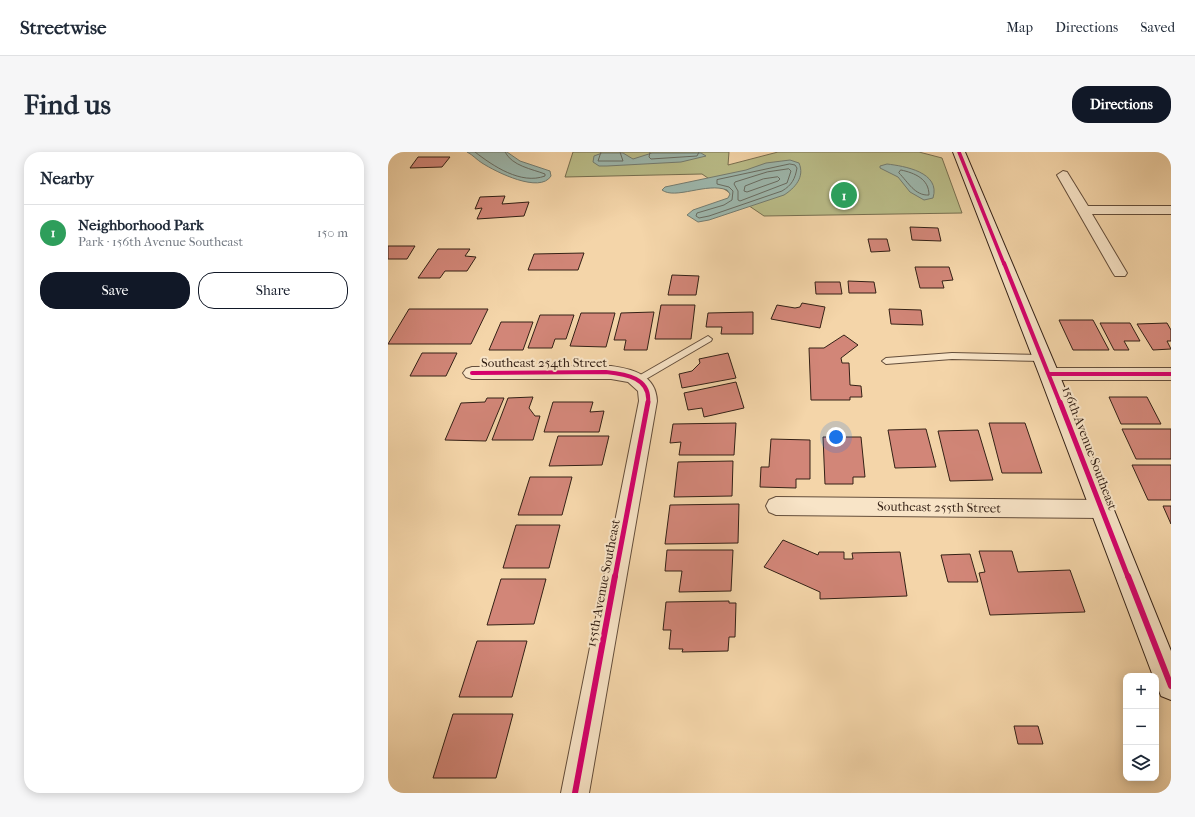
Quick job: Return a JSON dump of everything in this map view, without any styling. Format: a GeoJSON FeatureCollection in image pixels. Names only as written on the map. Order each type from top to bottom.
{"type":"FeatureCollection","features":[{"type":"Feature","properties":{"kind":"street","name":"156th Avenue Southeast"},"geometry":{"type":"LineString","coordinates":[[959,152],[1046,366],[1171,686]]}},
{"type":"Feature","properties":{"kind":"street"},"geometry":{"type":"LineString","coordinates":[[1063,176],[1120,273]]}},
{"type":"Feature","properties":{"kind":"street"},"geometry":{"type":"LineString","coordinates":[[1083,210],[1171,210]]}},
{"type":"Feature","properties":{"kind":"street"},"geometry":{"type":"LineString","coordinates":[[1046,366],[1171,374]]}},
{"type":"Feature","properties":{"kind":"street","name":"Southeast 254th Street"},"geometry":{"type":"LineString","coordinates":[[472,373],[606,372],[623,373],[638,380]]}},
{"type":"Feature","properties":{"kind":"street","name":"155th Avenue Southeast"},"geometry":{"type":"LineString","coordinates":[[575,793],[648,401],[646,388],[638,380]]}},
{"type":"Feature","properties":{"kind":"street","name":"Southeast 255th Street"},"geometry":{"type":"LineString","coordinates":[[776,506],[1102,509]]}},
{"type":"Feature","properties":{"kind":"lane"},"geometry":{"type":"LineString","coordinates":[[638,380],[708,339]]}},
{"type":"Feature","properties":{"kind":"lane"},"geometry":{"type":"LineString","coordinates":[[886,361],[952,356],[1046,366]]}},
{"type":"Feature","properties":{"kind":"green space"},"geometry":{"type":"Polygon","coordinates":[[[573,152],[729,152],[728,165],[778,152],[919,152],[942,158],[962,213],[764,216],[702,174],[565,177],[573,152]]]}},
{"type":"Feature","properties":{"kind":"water"},"geometry":{"type":"Polygon","coordinates":[[[467,152],[507,152],[520,161],[550,171],[551,176],[545,181],[538,183],[518,180],[489,167],[467,152]]]}},
{"type":"Feature","properties":{"kind":"water"},"geometry":{"type":"Polygon","coordinates":[[[602,153],[623,153],[633,159],[652,153],[701,153],[706,156],[681,162],[599,166],[593,162],[594,156],[602,153]]]}},
{"type":"Feature","properties":{"kind":"water"},"geometry":{"type":"Polygon","coordinates":[[[790,160],[799,163],[801,173],[798,182],[784,195],[709,220],[698,222],[687,215],[693,210],[728,198],[730,194],[727,190],[710,188],[668,193],[662,190],[665,187],[746,170],[766,163],[790,160]]]}},
{"type":"Feature","properties":{"kind":"water"},"geometry":{"type":"Polygon","coordinates":[[[887,164],[902,166],[926,176],[932,182],[934,189],[933,198],[924,200],[910,192],[898,177],[880,168],[880,166],[887,164]]]}},
{"type":"Feature","properties":{"kind":"building"},"geometry":{"type":"Polygon","coordinates":[[[418,157],[450,157],[442,167],[410,168],[418,157]]]}},
{"type":"Feature","properties":{"kind":"building"},"geometry":{"type":"Polygon","coordinates":[[[505,196],[502,204],[529,202],[524,216],[477,219],[482,208],[475,209],[480,197],[505,196]]]}},
{"type":"Feature","properties":{"kind":"building"},"geometry":{"type":"Polygon","coordinates":[[[910,227],[938,228],[941,241],[912,240],[910,227]]]}},
{"type":"Feature","properties":{"kind":"building"},"geometry":{"type":"Polygon","coordinates":[[[868,239],[887,239],[890,251],[871,252],[868,239]]]}},
{"type":"Feature","properties":{"kind":"building"},"geometry":{"type":"Polygon","coordinates":[[[388,246],[415,246],[407,259],[388,259],[388,246]]]}},
{"type":"Feature","properties":{"kind":"building"},"geometry":{"type":"Polygon","coordinates":[[[438,249],[470,249],[465,256],[476,257],[467,271],[445,271],[440,278],[418,278],[438,249]]]}},
{"type":"Feature","properties":{"kind":"building"},"geometry":{"type":"Polygon","coordinates":[[[584,253],[578,270],[528,270],[534,254],[584,253]]]}},
{"type":"Feature","properties":{"kind":"building"},"geometry":{"type":"Polygon","coordinates":[[[915,267],[949,267],[953,280],[942,281],[944,288],[920,288],[915,267]]]}},
{"type":"Feature","properties":{"kind":"building"},"geometry":{"type":"Polygon","coordinates":[[[672,275],[699,276],[696,295],[668,295],[672,275]]]}},
{"type":"Feature","properties":{"kind":"building"},"geometry":{"type":"Polygon","coordinates":[[[848,281],[874,282],[876,293],[849,293],[848,281]]]}},
{"type":"Feature","properties":{"kind":"building"},"geometry":{"type":"Polygon","coordinates":[[[815,282],[840,282],[842,294],[816,294],[815,282]]]}},
{"type":"Feature","properties":{"kind":"building"},"geometry":{"type":"Polygon","coordinates":[[[802,303],[825,307],[820,328],[771,319],[777,305],[795,308],[800,307],[802,303]]]}},
{"type":"Feature","properties":{"kind":"building"},"geometry":{"type":"Polygon","coordinates":[[[661,305],[695,305],[691,339],[655,339],[661,305]]]}},
{"type":"Feature","properties":{"kind":"building"},"geometry":{"type":"Polygon","coordinates":[[[409,309],[488,309],[471,344],[388,344],[409,309]]]}},
{"type":"Feature","properties":{"kind":"building"},"geometry":{"type":"Polygon","coordinates":[[[889,309],[921,310],[923,325],[891,324],[889,309]]]}},
{"type":"Feature","properties":{"kind":"building"},"geometry":{"type":"Polygon","coordinates":[[[654,312],[647,350],[624,350],[626,340],[614,340],[621,313],[654,312]]]}},
{"type":"Feature","properties":{"kind":"building"},"geometry":{"type":"Polygon","coordinates":[[[753,312],[753,334],[721,334],[722,327],[706,327],[708,313],[753,312]]]}},
{"type":"Feature","properties":{"kind":"building"},"geometry":{"type":"Polygon","coordinates":[[[581,313],[615,313],[606,347],[570,346],[581,313]]]}},
{"type":"Feature","properties":{"kind":"building"},"geometry":{"type":"Polygon","coordinates":[[[540,315],[574,315],[566,339],[555,339],[552,348],[528,348],[540,315]]]}},
{"type":"Feature","properties":{"kind":"building"},"geometry":{"type":"Polygon","coordinates":[[[1059,320],[1093,320],[1109,350],[1073,350],[1059,320]]]}},
{"type":"Feature","properties":{"kind":"building"},"geometry":{"type":"Polygon","coordinates":[[[501,322],[533,322],[523,350],[489,350],[501,322]]]}},
{"type":"Feature","properties":{"kind":"building"},"geometry":{"type":"Polygon","coordinates":[[[1100,323],[1130,323],[1140,341],[1124,341],[1129,350],[1114,350],[1100,323]]]}},
{"type":"Feature","properties":{"kind":"building"},"geometry":{"type":"Polygon","coordinates":[[[1167,323],[1171,330],[1171,341],[1167,341],[1171,349],[1153,350],[1137,324],[1167,323]]]}},
{"type":"Feature","properties":{"kind":"building"},"geometry":{"type":"Polygon","coordinates":[[[844,335],[858,345],[841,358],[842,363],[849,363],[850,385],[861,386],[862,397],[850,397],[850,400],[811,400],[809,348],[824,348],[844,335]]]}},
{"type":"Feature","properties":{"kind":"building"},"geometry":{"type":"Polygon","coordinates":[[[422,353],[457,353],[446,376],[410,376],[422,353]]]}},
{"type":"Feature","properties":{"kind":"building"},"geometry":{"type":"Polygon","coordinates":[[[728,353],[736,378],[682,388],[679,374],[692,371],[700,363],[699,359],[728,353]]]}},
{"type":"Feature","properties":{"kind":"building"},"geometry":{"type":"Polygon","coordinates":[[[736,382],[744,408],[704,417],[702,408],[688,410],[684,393],[736,382]]]}},
{"type":"Feature","properties":{"kind":"building"},"geometry":{"type":"Polygon","coordinates":[[[533,397],[529,408],[535,416],[540,416],[533,440],[492,440],[508,398],[533,397]]]}},
{"type":"Feature","properties":{"kind":"building"},"geometry":{"type":"Polygon","coordinates":[[[1109,397],[1147,397],[1161,424],[1121,424],[1109,397]]]}},
{"type":"Feature","properties":{"kind":"building"},"geometry":{"type":"Polygon","coordinates":[[[487,398],[504,398],[486,441],[445,440],[461,403],[485,402],[487,398]]]}},
{"type":"Feature","properties":{"kind":"building"},"geometry":{"type":"Polygon","coordinates":[[[553,402],[593,402],[590,412],[604,411],[599,432],[544,432],[553,402]]]}},
{"type":"Feature","properties":{"kind":"building"},"geometry":{"type":"Polygon","coordinates":[[[736,423],[734,455],[679,455],[681,442],[670,443],[673,424],[736,423]]]}},
{"type":"Feature","properties":{"kind":"building"},"geometry":{"type":"Polygon","coordinates":[[[989,423],[1025,423],[1042,473],[1002,473],[989,423]]]}},
{"type":"Feature","properties":{"kind":"building"},"geometry":{"type":"Polygon","coordinates":[[[926,429],[936,467],[895,468],[888,430],[926,429]]]}},
{"type":"Feature","properties":{"kind":"building"},"geometry":{"type":"Polygon","coordinates":[[[1122,429],[1171,429],[1171,459],[1136,459],[1122,429]]]}},
{"type":"Feature","properties":{"kind":"building"},"geometry":{"type":"Polygon","coordinates":[[[978,430],[993,480],[950,481],[938,431],[978,430]]]}},
{"type":"Feature","properties":{"kind":"building"},"geometry":{"type":"Polygon","coordinates":[[[558,436],[609,436],[602,465],[549,466],[558,436]]]}},
{"type":"Feature","properties":{"kind":"building"},"geometry":{"type":"Polygon","coordinates":[[[823,437],[861,437],[865,477],[853,477],[853,484],[825,484],[823,437]]]}},
{"type":"Feature","properties":{"kind":"building"},"geometry":{"type":"Polygon","coordinates":[[[771,439],[810,440],[810,479],[796,479],[796,488],[760,487],[761,467],[769,467],[771,439]]]}},
{"type":"Feature","properties":{"kind":"building"},"geometry":{"type":"Polygon","coordinates":[[[733,461],[732,496],[674,497],[678,462],[733,461]]]}},
{"type":"Feature","properties":{"kind":"building"},"geometry":{"type":"Polygon","coordinates":[[[1132,465],[1171,465],[1171,500],[1148,500],[1132,465]]]}},
{"type":"Feature","properties":{"kind":"building"},"geometry":{"type":"Polygon","coordinates":[[[530,477],[572,477],[562,515],[518,515],[530,477]]]}},
{"type":"Feature","properties":{"kind":"building"},"geometry":{"type":"Polygon","coordinates":[[[739,504],[738,543],[665,544],[670,505],[739,504]]]}},
{"type":"Feature","properties":{"kind":"building"},"geometry":{"type":"Polygon","coordinates":[[[1163,506],[1171,506],[1171,524],[1163,506]]]}},
{"type":"Feature","properties":{"kind":"building"},"geometry":{"type":"Polygon","coordinates":[[[516,525],[560,525],[549,568],[503,568],[516,525]]]}},
{"type":"Feature","properties":{"kind":"building"},"geometry":{"type":"Polygon","coordinates":[[[783,540],[818,555],[819,552],[844,552],[844,559],[853,559],[852,553],[900,552],[907,596],[820,599],[820,592],[764,567],[783,540]]]}},
{"type":"Feature","properties":{"kind":"building"},"geometry":{"type":"Polygon","coordinates":[[[667,550],[733,550],[731,591],[679,592],[682,571],[665,571],[667,550]]]}},
{"type":"Feature","properties":{"kind":"building"},"geometry":{"type":"Polygon","coordinates":[[[979,551],[1012,551],[1018,572],[1070,570],[1085,612],[990,615],[979,573],[985,572],[979,551]]]}},
{"type":"Feature","properties":{"kind":"building"},"geometry":{"type":"Polygon","coordinates":[[[970,554],[978,582],[948,582],[941,555],[970,554]]]}},
{"type":"Feature","properties":{"kind":"building"},"geometry":{"type":"Polygon","coordinates":[[[501,579],[546,579],[534,624],[487,625],[501,579]]]}},
{"type":"Feature","properties":{"kind":"building"},"geometry":{"type":"Polygon","coordinates":[[[729,601],[729,603],[736,603],[735,637],[729,637],[728,651],[682,652],[683,649],[669,649],[671,630],[663,630],[666,602],[729,601]]]}},
{"type":"Feature","properties":{"kind":"building"},"geometry":{"type":"Polygon","coordinates":[[[477,641],[527,641],[512,697],[459,697],[477,641]]]}},
{"type":"Feature","properties":{"kind":"building"},"geometry":{"type":"Polygon","coordinates":[[[453,714],[513,714],[496,778],[433,778],[453,714]]]}},
{"type":"Feature","properties":{"kind":"building"},"geometry":{"type":"Polygon","coordinates":[[[1014,726],[1038,726],[1043,744],[1018,744],[1014,726]]]}},
{"type":"Feature","properties":{"kind":"cycle path"},"geometry":{"type":"LineString","coordinates":[[959,152],[1049,374],[1171,686]]}},
{"type":"Feature","properties":{"kind":"cycle path"},"geometry":{"type":"LineString","coordinates":[[472,373],[611,372],[634,377],[643,384],[647,391],[648,401],[575,793]]}},
{"type":"Feature","properties":{"kind":"cycle path"},"geometry":{"type":"LineString","coordinates":[[1049,374],[1171,374]]}},
{"type":"Feature","properties":{"kind":"place","name":"Neighborhood Park"},"geometry":{"type":"Point","coordinates":[844,195]}}]}
